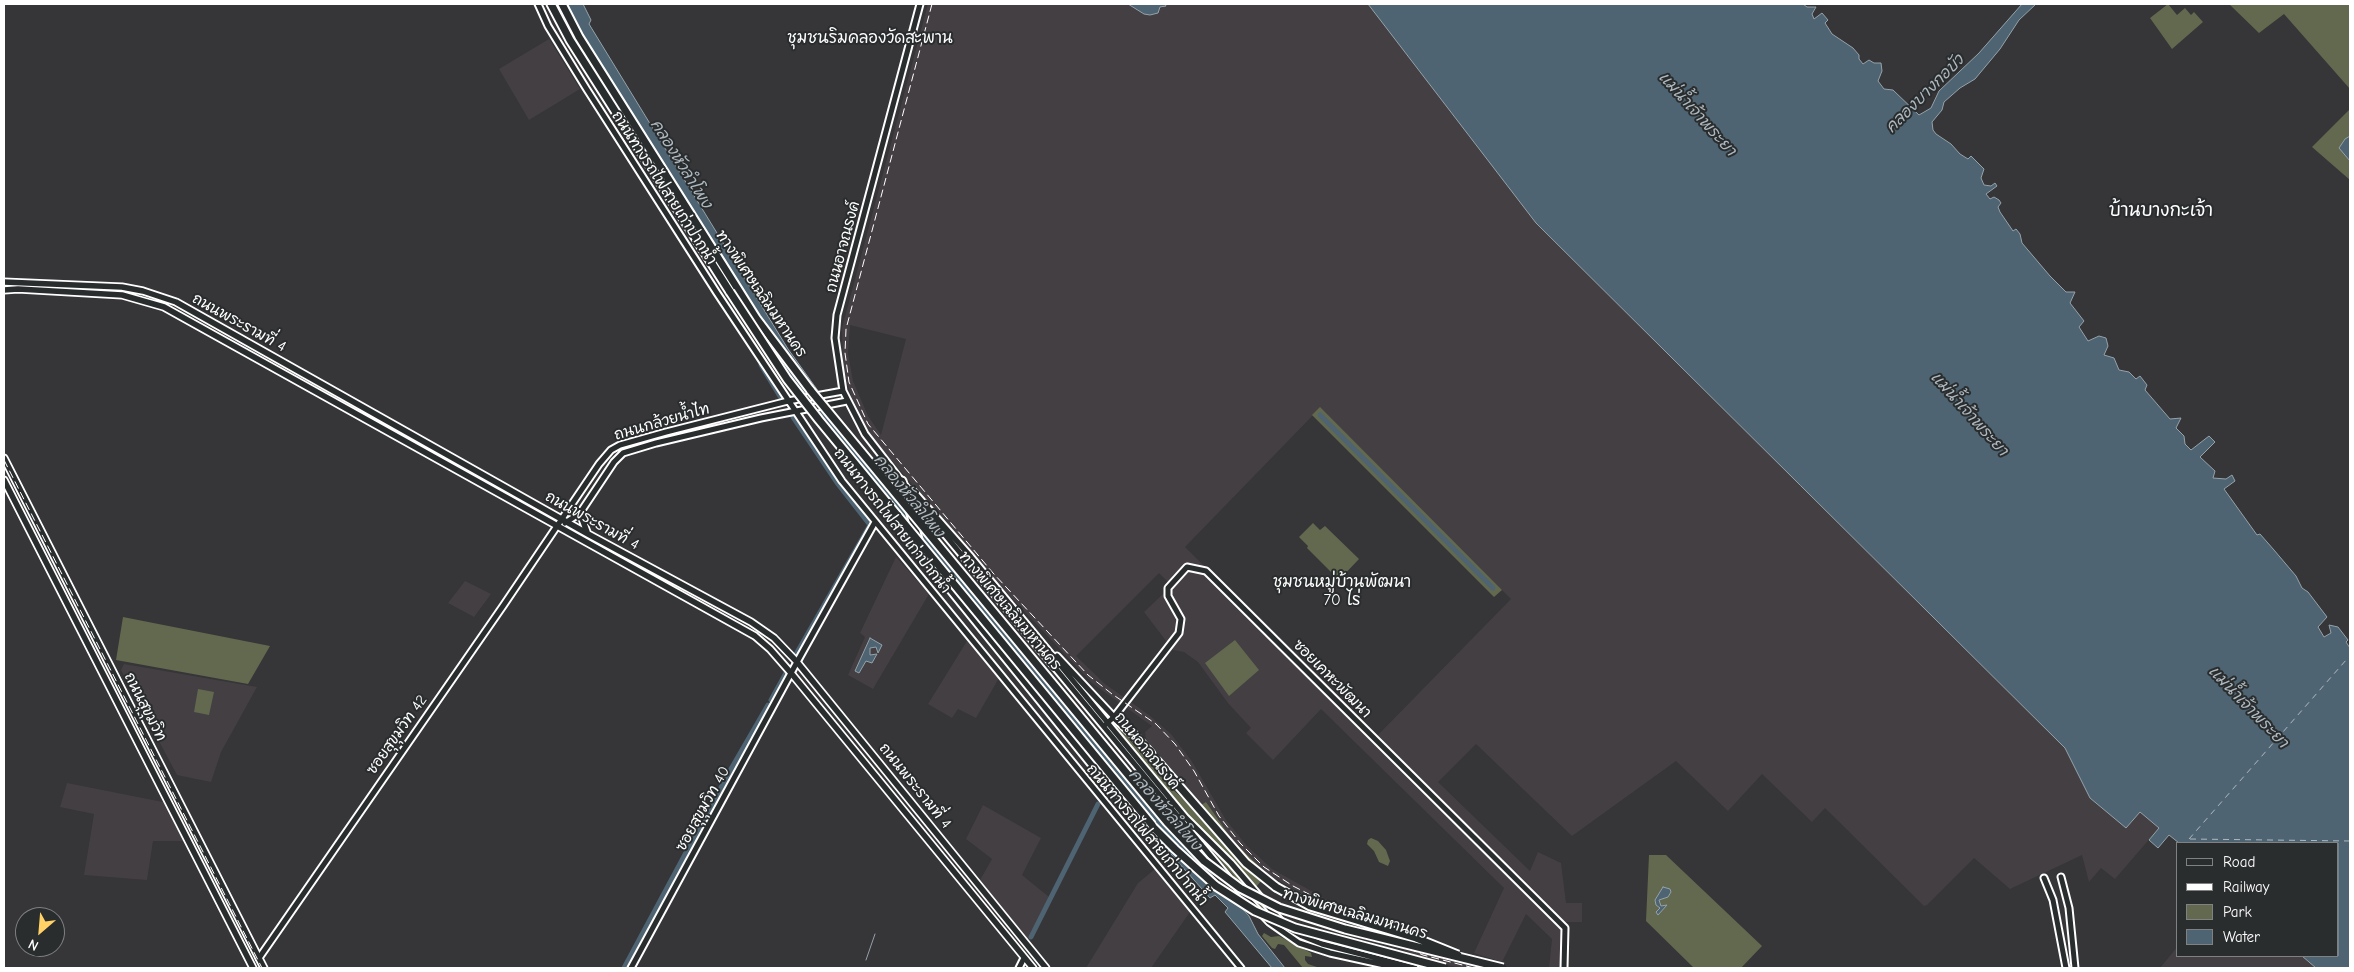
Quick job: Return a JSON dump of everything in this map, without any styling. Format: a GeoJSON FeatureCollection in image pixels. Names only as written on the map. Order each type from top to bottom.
{"type":"FeatureCollection","features":[{"type":"Feature","properties":{"kind":"highway","name":"ทางพิเศษเฉลิมมหานคร"},"geometry":{"type":"LineString","coordinates":[[551,4],[570,40],[751,326],[787,378],[818,420],[1152,825],[1201,874],[1228,895],[1255,911],[1312,934],[1445,968]]}},
{"type":"Feature","properties":{"kind":"highway","name":"ทางพิเศษเฉลิมมหานคร"},"geometry":{"type":"LineString","coordinates":[[562,4],[579,37],[756,318],[816,399],[1185,842],[1204,861],[1240,888],[1279,908],[1345,929],[1503,968]]}},
{"type":"Feature","properties":{"kind":"highway"},"geometry":{"type":"LineString","coordinates":[[903,482],[922,554],[1100,774],[1134,810],[1152,825]]}},
{"type":"Feature","properties":{"kind":"highway"},"geometry":{"type":"LineString","coordinates":[[1109,722],[1134,735],[1151,754]]}},
{"type":"Feature","properties":{"kind":"highway"},"geometry":{"type":"LineString","coordinates":[[1157,761],[1246,863],[1276,887],[1310,906],[1438,946],[1470,960]]}},
{"type":"Feature","properties":{"kind":"main road","name":"ถนนพระรามที่ 4"},"geometry":{"type":"LineString","coordinates":[[4,282],[122,287],[165,298],[199,314],[588,534],[751,622],[774,638],[797,662],[1046,968]]}},
{"type":"Feature","properties":{"kind":"main road","name":"ถนนพระรามที่ 4"},"geometry":{"type":"LineString","coordinates":[[4,290],[18,289],[122,295],[153,302],[194,322],[755,636],[770,649],[791,673],[1033,968]]}},
{"type":"Feature","properties":{"kind":"main road"},"geometry":{"type":"LineString","coordinates":[[401,439],[406,431]]}},
{"type":"Feature","properties":{"kind":"main road","name":"ถนนสุขุมวิท"},"geometry":{"type":"LineString","coordinates":[[4,458],[264,968]]}},
{"type":"Feature","properties":{"kind":"main road","name":"ถนนสุขุมวิท"},"geometry":{"type":"LineString","coordinates":[[4,480],[252,966]]}},
{"type":"Feature","properties":{"kind":"main road"},"geometry":{"type":"LineString","coordinates":[[580,513],[588,534]]}},
{"type":"Feature","properties":{"kind":"main road"},"geometry":{"type":"LineString","coordinates":[[47,565],[58,564]]}},
{"type":"Feature","properties":{"kind":"main road"},"geometry":{"type":"LineString","coordinates":[[171,808],[180,804]]}},
{"type":"Feature","properties":{"kind":"main road"},"geometry":{"type":"LineString","coordinates":[[934,848],[937,833]]}},
{"type":"Feature","properties":{"kind":"main road"},"geometry":{"type":"LineString","coordinates":[[252,966],[259,958]]}},
{"type":"Feature","properties":{"kind":"street","name":"ถนนทางรถไฟสายเก่าปากน้ำ"},"geometry":{"type":"LineString","coordinates":[[538,4],[548,26],[586,88],[794,411],[842,481],[1241,968]]}},
{"type":"Feature","properties":{"kind":"street","name":"ถนนอาจณรงค์"},"geometry":{"type":"LineString","coordinates":[[920,4],[838,315],[835,338],[845,401],[865,434],[903,482],[1109,722],[1238,889],[1279,931],[1299,943],[1320,950],[1398,968]]}},
{"type":"Feature","properties":{"kind":"street","name":"ถนนกล้วยน้ำไท"},"geometry":{"type":"LineString","coordinates":[[565,520],[599,464],[611,450],[620,445],[788,401],[843,391]]}},
{"type":"Feature","properties":{"kind":"street","name":"ถนนกล้วยน้ำไท"},"geometry":{"type":"LineString","coordinates":[[556,526],[580,513],[614,462],[624,453],[656,443],[845,401]]}},
{"type":"Feature","properties":{"kind":"street"},"geometry":{"type":"LineString","coordinates":[[620,445],[624,453]]}},
{"type":"Feature","properties":{"kind":"street","name":"ถนนอาจณรงค์"},"geometry":{"type":"LineString","coordinates":[[903,482],[929,508],[1109,722],[1186,818],[1232,863],[1286,926],[1302,936],[1322,944],[1416,968]]}},
{"type":"Feature","properties":{"kind":"street","name":"ซอยสุขุมวิท 40"},"geometry":{"type":"LineString","coordinates":[[631,968],[875,522]]}},
{"type":"Feature","properties":{"kind":"street","name":"ซอยสุขุมวิท 42"},"geometry":{"type":"LineString","coordinates":[[259,958],[556,526]]}},
{"type":"Feature","properties":{"kind":"street","name":"ซอยเคหะพัฒนา"},"geometry":{"type":"LineString","coordinates":[[1109,722],[1179,633],[1181,619],[1168,596],[1168,588],[1187,567],[1206,571],[1565,928],[1564,968]]}},
{"type":"Feature","properties":{"kind":"street"},"geometry":{"type":"LineString","coordinates":[[2061,877],[2069,908],[2075,968]]}},
{"type":"Feature","properties":{"kind":"street"},"geometry":{"type":"LineString","coordinates":[[2044,878],[2053,900],[2066,968]]}},
{"type":"Feature","properties":{"kind":"street"},"geometry":{"type":"LineString","coordinates":[[1019,968],[1024,958]]}},
{"type":"Feature","properties":{"kind":"shaded area"},"geometry":{"type":"Polygon","coordinates":[[[928,4],[1127,4],[1144,14],[1158,10],[1165,6],[1165,4],[1368,4],[1536,223],[2065,748],[2090,798],[2126,828],[2140,812],[2159,828],[2115,879],[2101,868],[2089,882],[2082,855],[2010,889],[1974,858],[1924,906],[1825,808],[1812,822],[1762,774],[1728,811],[1676,761],[1572,836],[1476,744],[1438,782],[1530,871],[1538,852],[1561,863],[1566,903],[1582,903],[1582,922],[1566,922],[1565,968],[1549,968],[1552,939],[1526,914],[1502,962],[1474,953],[1504,888],[1321,709],[1273,760],[1246,733],[1251,728],[1228,703],[1198,662],[1184,652],[1173,650],[1144,612],[1164,593],[1168,582],[1159,573],[1076,656],[1105,684],[1149,715],[1171,734],[1191,760],[1226,820],[1247,846],[1272,869],[1397,939],[1424,951],[1489,968],[1460,968],[1422,958],[1394,946],[1267,874],[1237,846],[1206,802],[1201,805],[1146,739],[1145,732],[1152,726],[1092,683],[990,575],[880,447],[865,426],[851,396],[843,368],[842,328],[928,4]],[[850,325],[848,353],[853,381],[868,416],[881,435],[906,339],[850,325]],[[1320,408],[1185,547],[1376,737],[1511,599],[1320,408]]]}},
{"type":"Feature","properties":{"kind":"shaded area"},"geometry":{"type":"Polygon","coordinates":[[[549,39],[580,89],[529,120],[499,69],[549,39]]]}},
{"type":"Feature","properties":{"kind":"shaded area"},"geometry":{"type":"Polygon","coordinates":[[[896,557],[929,594],[873,689],[848,675],[865,637],[860,633],[896,557]]]}},
{"type":"Feature","properties":{"kind":"shaded area"},"geometry":{"type":"Polygon","coordinates":[[[465,581],[491,594],[474,617],[448,603],[465,581]]]}},
{"type":"Feature","properties":{"kind":"shaded area"},"geometry":{"type":"Polygon","coordinates":[[[967,641],[999,678],[976,718],[958,709],[952,718],[928,704],[967,641]]]}},
{"type":"Feature","properties":{"kind":"shaded area"},"geometry":{"type":"Polygon","coordinates":[[[124,664],[257,687],[221,752],[211,782],[177,775],[121,670],[124,664]]]}},
{"type":"Feature","properties":{"kind":"shaded area"},"geometry":{"type":"Polygon","coordinates":[[[67,783],[168,803],[184,841],[153,841],[147,880],[84,875],[94,814],[60,807],[67,783]]]}},
{"type":"Feature","properties":{"kind":"shaded area"},"geometry":{"type":"Polygon","coordinates":[[[983,805],[1041,838],[1022,875],[1049,897],[1028,939],[980,880],[992,859],[966,839],[983,805]]]}},
{"type":"Feature","properties":{"kind":"shaded area"},"geometry":{"type":"Polygon","coordinates":[[[1155,869],[1190,912],[1151,968],[1086,968],[1138,883],[1155,869]]]}},
{"type":"Feature","properties":{"kind":"shaded area"},"geometry":{"type":"Polygon","coordinates":[[[2176,948],[2176,957],[2320,957],[2337,968],[2160,968],[2176,948]]]}},
{"type":"Feature","properties":{"kind":"green space"},"geometry":{"type":"Polygon","coordinates":[[[2168,4],[2177,15],[2185,8],[2191,15],[2194,12],[2203,22],[2172,49],[2150,18],[2168,4]]]}},
{"type":"Feature","properties":{"kind":"green space"},"geometry":{"type":"Polygon","coordinates":[[[2229,4],[2350,4],[2350,89],[2284,14],[2259,33],[2229,4]]]}},
{"type":"Feature","properties":{"kind":"green space"},"geometry":{"type":"Polygon","coordinates":[[[2350,109],[2350,180],[2312,147],[2350,109]]]}},
{"type":"Feature","properties":{"kind":"green space"},"geometry":{"type":"Polygon","coordinates":[[[1320,407],[1502,590],[1494,597],[1312,415],[1320,407]]]}},
{"type":"Feature","properties":{"kind":"green space"},"geometry":{"type":"Polygon","coordinates":[[[1313,523],[1320,530],[1325,526],[1359,559],[1339,580],[1307,548],[1308,546],[1299,537],[1313,523]]]}},
{"type":"Feature","properties":{"kind":"green space"},"geometry":{"type":"Polygon","coordinates":[[[123,617],[270,646],[248,684],[116,660],[123,617]]]}},
{"type":"Feature","properties":{"kind":"green space"},"geometry":{"type":"Polygon","coordinates":[[[1235,640],[1259,670],[1229,696],[1205,663],[1235,640]]]}},
{"type":"Feature","properties":{"kind":"green space"},"geometry":{"type":"Polygon","coordinates":[[[198,689],[214,692],[209,715],[194,712],[198,689]]]}},
{"type":"Feature","properties":{"kind":"green space"},"geometry":{"type":"Polygon","coordinates":[[[1115,722],[1169,786],[1195,810],[1238,860],[1262,880],[1256,887],[1188,816],[1113,725],[1115,722]]]}},
{"type":"Feature","properties":{"kind":"green space"},"geometry":{"type":"Polygon","coordinates":[[[1206,802],[1233,841],[1267,874],[1266,876],[1234,845],[1201,805],[1206,802]]]}},
{"type":"Feature","properties":{"kind":"green space"},"geometry":{"type":"Polygon","coordinates":[[[1371,838],[1378,841],[1386,850],[1390,861],[1388,866],[1379,862],[1374,851],[1367,844],[1371,838]]]}},
{"type":"Feature","properties":{"kind":"green space"},"geometry":{"type":"Polygon","coordinates":[[[1203,840],[1231,867],[1284,927],[1293,934],[1328,949],[1297,939],[1274,923],[1203,840]]]}},
{"type":"Feature","properties":{"kind":"green space"},"geometry":{"type":"Polygon","coordinates":[[[1649,855],[1666,855],[1762,946],[1741,968],[1694,968],[1646,921],[1649,855]]]}},
{"type":"Feature","properties":{"kind":"green space"},"geometry":{"type":"Polygon","coordinates":[[[1264,933],[1271,937],[1279,936],[1311,953],[1312,957],[1305,956],[1305,960],[1308,964],[1320,968],[1303,968],[1284,945],[1278,944],[1275,949],[1272,948],[1262,936],[1264,933]]]}},
{"type":"Feature","properties":{"kind":"water"},"geometry":{"type":"Polygon","coordinates":[[[558,4],[583,4],[591,20],[589,24],[788,349],[834,413],[1091,724],[1167,825],[1249,916],[1258,934],[1285,968],[1272,968],[1225,912],[1228,908],[1215,895],[1210,898],[1146,826],[807,411],[752,329],[568,38],[558,4]]]}},
{"type":"Feature","properties":{"kind":"water"},"geometry":{"type":"Polygon","coordinates":[[[1128,4],[1165,4],[1166,6],[1160,7],[1158,13],[1150,15],[1144,14],[1128,4]]]}},
{"type":"Feature","properties":{"kind":"water","name":"แม่น้ำเจ้าพระยา"},"geometry":{"type":"Polygon","coordinates":[[[1368,4],[1803,4],[1807,7],[1816,7],[1812,14],[1814,19],[1822,13],[1828,20],[1825,23],[1832,34],[1853,48],[1863,64],[1869,60],[1874,63],[1881,63],[1882,71],[1878,81],[1884,89],[1893,90],[1919,115],[1931,108],[1939,91],[1979,53],[2022,4],[2036,4],[2019,20],[2000,49],[1975,79],[1960,88],[1944,102],[1942,110],[1932,122],[1933,130],[1960,154],[1968,159],[1971,156],[1984,169],[1981,178],[1984,185],[1991,186],[1995,183],[1997,186],[1986,194],[1990,199],[1994,197],[1999,200],[2001,203],[1998,207],[2000,212],[2013,231],[2016,229],[2020,234],[2022,243],[2066,292],[2075,292],[2070,303],[2084,321],[2079,327],[2088,341],[2099,336],[2106,338],[2108,346],[2104,355],[2114,358],[2119,370],[2129,372],[2136,379],[2140,376],[2147,385],[2145,390],[2170,419],[2181,418],[2176,428],[2184,436],[2185,444],[2191,450],[2209,436],[2215,442],[2200,457],[2215,471],[2213,478],[2226,479],[2232,475],[2235,481],[2224,489],[2257,535],[2260,534],[2274,550],[2296,576],[2302,588],[2308,592],[2327,617],[2318,627],[2324,637],[2331,633],[2329,625],[2338,627],[2348,640],[2346,642],[2350,648],[2350,968],[2316,968],[2303,957],[2339,957],[2339,842],[2178,842],[2169,835],[2158,848],[2149,840],[2159,828],[2140,812],[2126,828],[2090,798],[2065,748],[1536,223],[1368,4]]]}},
{"type":"Feature","properties":{"kind":"water"},"geometry":{"type":"Polygon","coordinates":[[[2350,136],[2350,161],[2339,148],[2345,139],[2350,136]]]}},
{"type":"Feature","properties":{"kind":"water"},"geometry":{"type":"Polygon","coordinates":[[[870,638],[882,645],[878,653],[876,647],[870,648],[870,655],[877,654],[872,663],[866,661],[859,673],[855,671],[870,638]]]}},
{"type":"Feature","properties":{"kind":"water"},"geometry":{"type":"Polygon","coordinates":[[[1663,887],[1670,889],[1671,892],[1668,897],[1659,900],[1661,906],[1667,905],[1658,915],[1656,912],[1660,908],[1656,905],[1655,900],[1663,887]]]}},
{"type":"Feature","properties":{"kind":"waterway"},"geometry":{"type":"LineString","coordinates":[[762,364],[781,398]]}},
{"type":"Feature","properties":{"kind":"waterway"},"geometry":{"type":"LineString","coordinates":[[1320,415],[1493,588]]}},
{"type":"Feature","properties":{"kind":"waterway"},"geometry":{"type":"LineString","coordinates":[[793,417],[838,484],[870,525],[795,656]]}},
{"type":"Feature","properties":{"kind":"waterway"},"geometry":{"type":"LineString","coordinates":[[771,700],[786,673]]}},
{"type":"Feature","properties":{"kind":"waterway"},"geometry":{"type":"LineString","coordinates":[[624,968],[731,769],[768,705]]}},
{"type":"Feature","properties":{"kind":"waterway"},"geometry":{"type":"LineString","coordinates":[[1031,937],[1098,804]]}},
{"type":"Feature","properties":{"kind":"waterway"},"geometry":{"type":"LineString","coordinates":[[866,960],[875,934]]}},
{"type":"Feature","properties":{"kind":"ferry route"},"geometry":{"type":"LineString","coordinates":[[2189,839],[2347,659]]}},
{"type":"Feature","properties":{"kind":"ferry route"},"geometry":{"type":"LineString","coordinates":[[2190,839],[2350,841]]}},
{"type":"Feature","properties":{"kind":"railway"},"geometry":{"type":"LineString","coordinates":[[932,4],[846,329],[845,353],[849,382],[868,424],[993,573],[1088,675],[1156,724],[1175,744],[1194,771],[1219,816],[1240,843],[1264,867],[1293,886],[1395,942],[1423,955],[1474,968]]}},
{"type":"Feature","properties":{"kind":"railway"},"geometry":{"type":"LineString","coordinates":[[4,460],[262,968]]}},
{"type":"Feature","properties":{"kind":"district","name":"ชุมชนริมคลองวัดสะพาน"},"geometry":{"type":"Point","coordinates":[870,38]}},
{"type":"Feature","properties":{"kind":"district","name":"บ้านบางกะเจ้า"},"geometry":{"type":"Point","coordinates":[2161,211]}},
{"type":"Feature","properties":{"kind":"district","name":"ชุมชนหมู่บ้านพัฒนา 70 ไร่"},"geometry":{"type":"Point","coordinates":[1342,591]}},
{"type":"Feature","properties":{"kind":"water label","name":"คลองบางกอบัว"},"geometry":{"type":"Point","coordinates":[1925,94]}},
{"type":"Feature","properties":{"kind":"water label","name":"คลองหัวลำโพง"},"geometry":{"type":"Point","coordinates":[681,164]}},
{"type":"Feature","properties":{"kind":"water label","name":"คลองหัวลำโพง"},"geometry":{"type":"Point","coordinates":[909,496]}},
{"type":"Feature","properties":{"kind":"water label","name":"คลองหัวลำโพง"},"geometry":{"type":"Point","coordinates":[1165,810]}}]}
